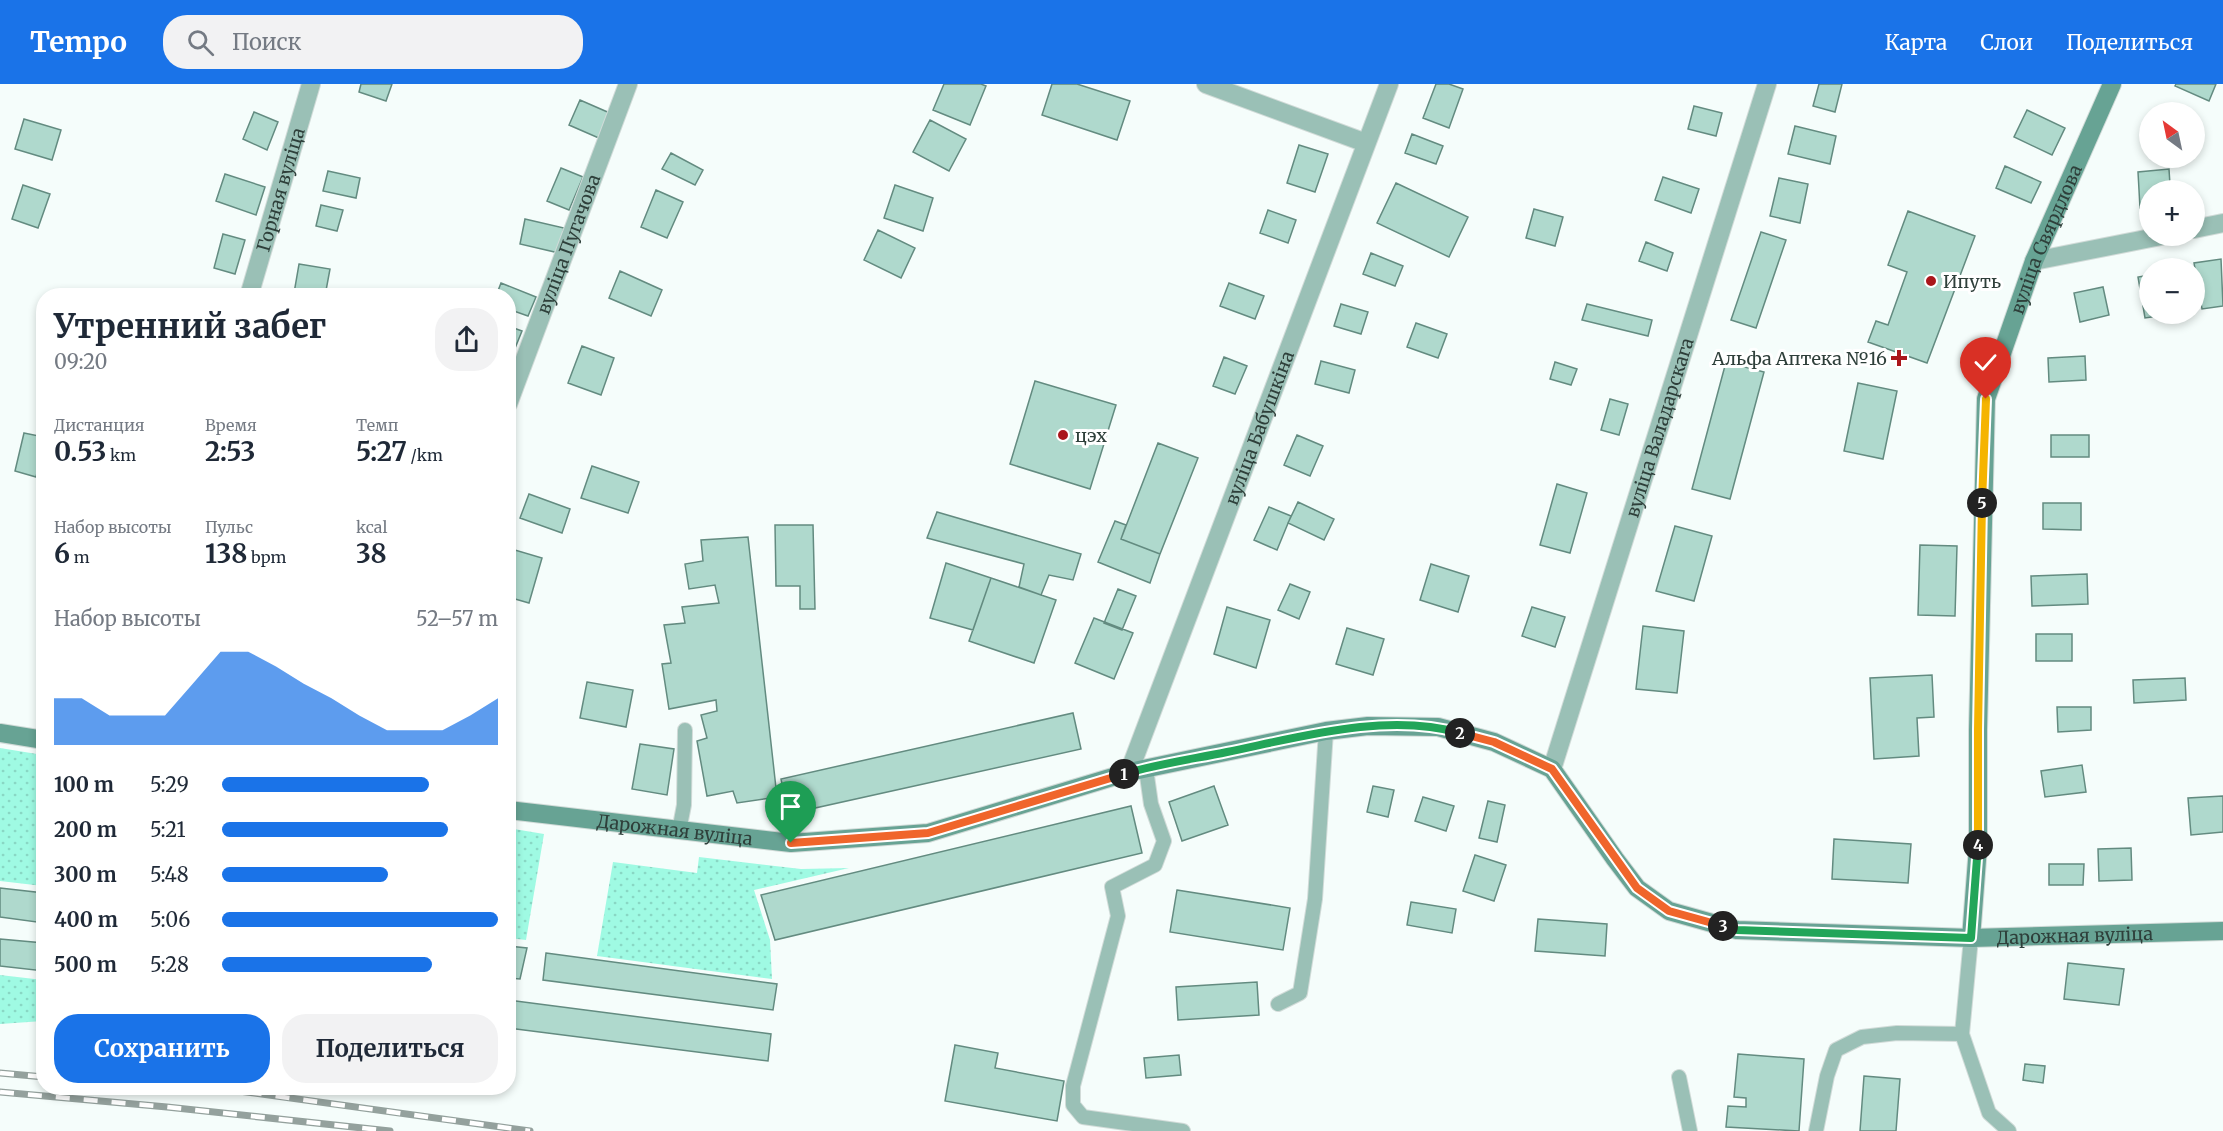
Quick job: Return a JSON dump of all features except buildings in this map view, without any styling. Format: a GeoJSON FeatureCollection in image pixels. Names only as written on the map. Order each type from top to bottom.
{"type":"FeatureCollection","features":[{"type":"Feature","properties":{"kind":"street","name":"Горная вуліца"},"geometry":{"type":"LineString","coordinates":[[251,288],[311,84]]}},
{"type":"Feature","properties":{"kind":"street","name":"вуліца Пугачова"},"geometry":{"type":"LineString","coordinates":[[516,383],[628,84]]}},
{"type":"Feature","properties":{"kind":"street","name":"вуліца Бабушкіна"},"geometry":{"type":"LineString","coordinates":[[1137,771],[1389,84]]}},
{"type":"Feature","properties":{"kind":"street","name":"вуліца Валадарскага"},"geometry":{"type":"LineString","coordinates":[[1552,769],[1767,84]]}},
{"type":"Feature","properties":{"kind":"street","name":"вуліца Свярдлова"},"geometry":{"type":"LineString","coordinates":[[1971,938],[1978,847],[1978,718],[1986,399],[2034,261],[2112,84]]}},
{"type":"Feature","properties":{"kind":"street"},"geometry":{"type":"LineString","coordinates":[[1216,86],[1366,143]]}},
{"type":"Feature","properties":{"kind":"street"},"geometry":{"type":"LineString","coordinates":[[2205,227],[2223,223]]}},
{"type":"Feature","properties":{"kind":"street"},"geometry":{"type":"LineString","coordinates":[[2034,261],[2139,240]]}},
{"type":"Feature","properties":{"kind":"street","name":"Дарожная вуліца"},"geometry":{"type":"LineString","coordinates":[[516,811],[791,843],[928,833],[1137,771],[1326,731],[1368,726],[1438,727],[1494,742],[1552,769],[1637,888],[1669,911],[1737,930],[1971,938],[2223,931]]}},
{"type":"Feature","properties":{"kind":"street"},"geometry":{"type":"LineString","coordinates":[[0,733],[36,739]]}},
{"type":"Feature","properties":{"kind":"lane"},"geometry":{"type":"LineString","coordinates":[[679,831],[684,805],[685,730]]}},
{"type":"Feature","properties":{"kind":"lane"},"geometry":{"type":"LineString","coordinates":[[1278,1004],[1300,993],[1315,899],[1326,731]]}},
{"type":"Feature","properties":{"kind":"lane"},"geometry":{"type":"LineString","coordinates":[[1137,771],[1164,841],[1155,865],[1112,887],[1118,916],[1073,1086],[1073,1105],[1083,1117],[1183,1131]]}},
{"type":"Feature","properties":{"kind":"lane"},"geometry":{"type":"LineString","coordinates":[[1971,938],[1962,1034],[1989,1113],[2009,1131]]}},
{"type":"Feature","properties":{"kind":"lane"},"geometry":{"type":"LineString","coordinates":[[1816,1131],[1827,1076],[1836,1050],[1862,1037],[1897,1033],[1962,1034]]}},
{"type":"Feature","properties":{"kind":"lane"},"geometry":{"type":"LineString","coordinates":[[1679,1077],[1690,1131]]}},
{"type":"Feature","properties":{"kind":"green space"},"geometry":{"type":"Polygon","coordinates":[[[0,748],[36,754],[36,885],[0,881],[0,748]]]}},
{"type":"Feature","properties":{"kind":"green space"},"geometry":{"type":"Polygon","coordinates":[[[516,829],[544,834],[526,940],[516,939],[516,829]]]}},
{"type":"Feature","properties":{"kind":"green space"},"geometry":{"type":"Polygon","coordinates":[[[699,857],[801,869],[849,868],[754,890],[770,940],[772,979],[597,956],[613,862],[697,873],[699,857]]]}},
{"type":"Feature","properties":{"kind":"green space"},"geometry":{"type":"Polygon","coordinates":[[[0,975],[36,979],[36,1021],[0,1024],[0,975]]]}},
{"type":"Feature","properties":{"kind":"railway"},"geometry":{"type":"LineString","coordinates":[[0,1073],[36,1076]]}},
{"type":"Feature","properties":{"kind":"railway"},"geometry":{"type":"LineString","coordinates":[[0,1092],[390,1131]]}},
{"type":"Feature","properties":{"kind":"railway"},"geometry":{"type":"LineString","coordinates":[[268,1095],[530,1131]]}},
{"type":"Feature","properties":{"kind":"place","name":"Ипуть"},"geometry":{"type":"Point","coordinates":[1931,281]}},
{"type":"Feature","properties":{"kind":"place","name":"Альфа Аптека №16"},"geometry":{"type":"Point","coordinates":[1899,358]}},
{"type":"Feature","properties":{"kind":"place","name":"цэх"},"geometry":{"type":"Point","coordinates":[1063,435]}},
{"type":"Feature","properties":{"kind":"route"},"geometry":{"type":"LineString","coordinates":[[791,843],[928,833],[1129,772],[1326,731],[1368,726],[1438,727],[1494,742],[1552,769],[1637,888],[1669,911],[1737,930],[1971,938],[1978,847],[1978,730],[1986,399]]}}]}
